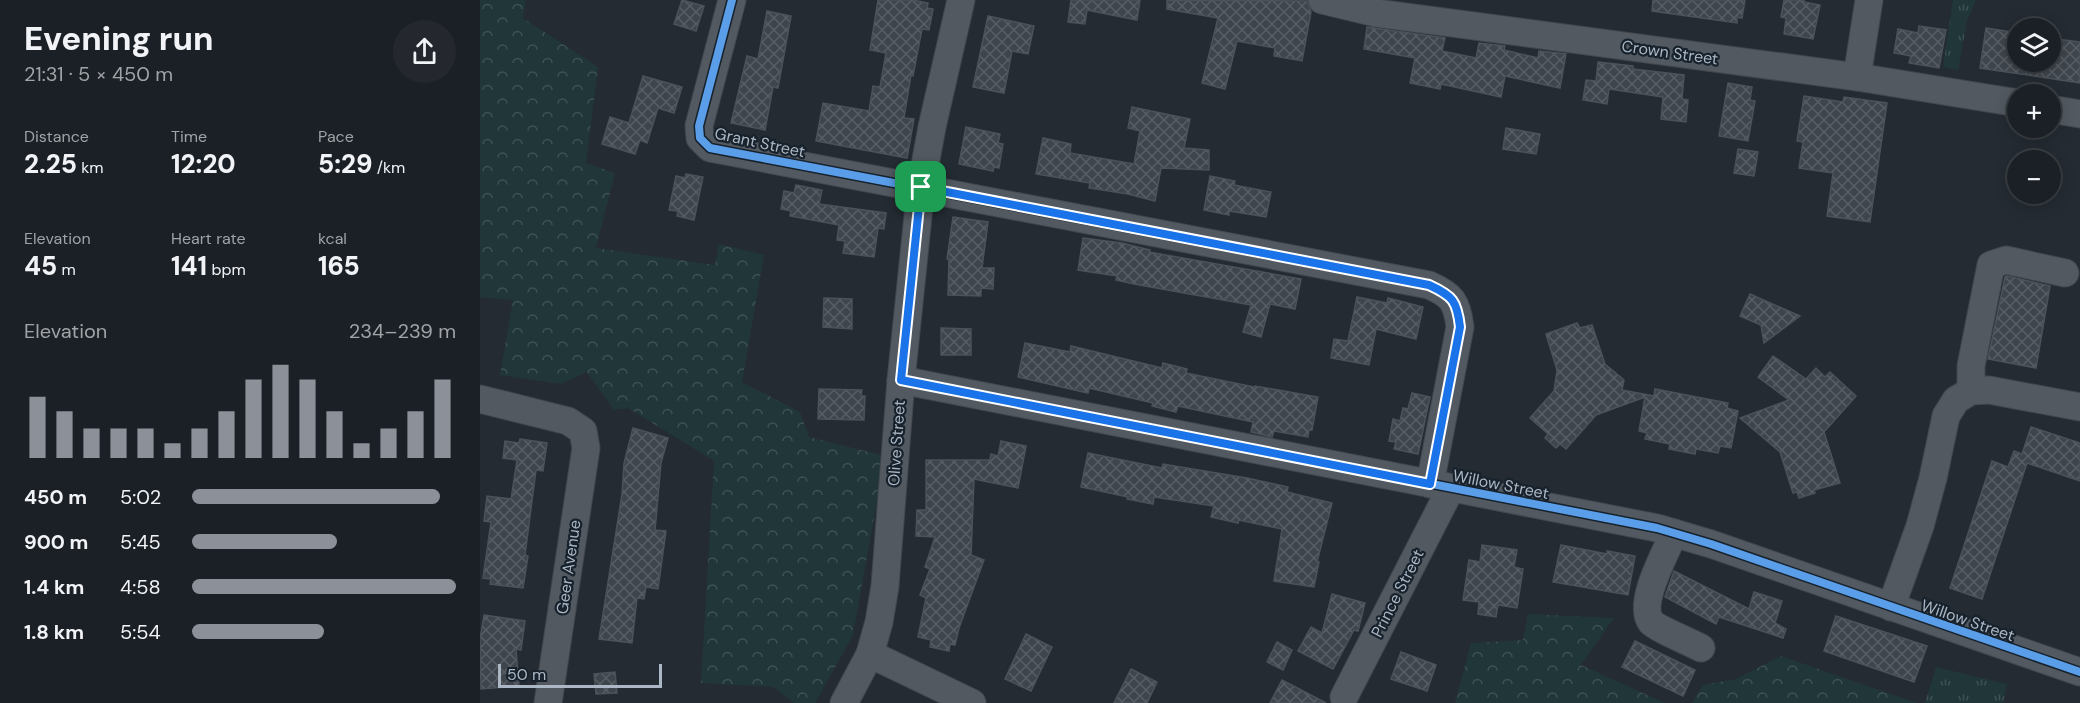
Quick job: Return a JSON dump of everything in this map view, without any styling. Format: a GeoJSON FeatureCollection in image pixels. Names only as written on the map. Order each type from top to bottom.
{"type":"FeatureCollection","features":[{"type":"Feature","properties":{"kind":"street","name":"Grant Street"},"geometry":{"type":"LineString","coordinates":[[732,0],[699,126],[700,138],[710,148],[921,187]]}},
{"type":"Feature","properties":{"kind":"street","name":"Olive Street"},"geometry":{"type":"LineString","coordinates":[[844,703],[870,654],[879,622],[885,586],[901,380],[921,187],[961,0]]}},
{"type":"Feature","properties":{"kind":"street","name":"Crown Street"},"geometry":{"type":"LineString","coordinates":[[1323,0],[1376,13],[1857,77],[2007,102]]}},
{"type":"Feature","properties":{"kind":"street"},"geometry":{"type":"LineString","coordinates":[[1857,77],[1869,0]]}},
{"type":"Feature","properties":{"kind":"street"},"geometry":{"type":"LineString","coordinates":[[2061,111],[2080,114]]}},
{"type":"Feature","properties":{"kind":"street","name":"Prince Street"},"geometry":{"type":"LineString","coordinates":[[921,187],[1429,285],[1447,293],[1458,310],[1460,327],[1441,486],[1344,698]]}},
{"type":"Feature","properties":{"kind":"street"},"geometry":{"type":"LineString","coordinates":[[1971,391],[1971,366],[1992,265],[2006,260],[2064,273]]}},
{"type":"Feature","properties":{"kind":"street","name":"Willow Street"},"geometry":{"type":"LineString","coordinates":[[901,380],[1657,528],[1711,544],[2080,672]]}},
{"type":"Feature","properties":{"kind":"street"},"geometry":{"type":"LineString","coordinates":[[1891,607],[1920,526],[1946,416],[1956,399],[1971,391],[1989,390],[2080,407]]}},
{"type":"Feature","properties":{"kind":"street","name":"Geer Avenue"},"geometry":{"type":"LineString","coordinates":[[480,399],[568,421],[583,431],[586,448],[548,703]]}},
{"type":"Feature","properties":{"kind":"street"},"geometry":{"type":"LineString","coordinates":[[1674,533],[1649,591],[1647,612],[1652,623],[1701,648]]}},
{"type":"Feature","properties":{"kind":"street"},"geometry":{"type":"LineString","coordinates":[[870,654],[972,703]]}},
{"type":"Feature","properties":{"kind":"green space"},"geometry":{"type":"Polygon","coordinates":[[[480,0],[526,0],[523,18],[598,67],[586,163],[615,173],[596,248],[715,265],[719,244],[764,255],[742,382],[800,412],[809,437],[885,456],[853,635],[815,703],[794,703],[773,687],[701,683],[714,461],[628,408],[614,410],[587,372],[561,384],[500,375],[513,300],[480,297],[480,0]]]}},
{"type":"Feature","properties":{"kind":"green space"},"geometry":{"type":"Polygon","coordinates":[[[1953,0],[1976,0],[1967,21],[1958,70],[1943,67],[1953,0]]]}},
{"type":"Feature","properties":{"kind":"green space"},"geometry":{"type":"Polygon","coordinates":[[[1528,614],[1614,618],[1581,665],[1665,703],[1455,703],[1471,643],[1523,640],[1528,614]]]}},
{"type":"Feature","properties":{"kind":"green space"},"geometry":{"type":"Polygon","coordinates":[[[1781,656],[1917,703],[1692,703],[1703,685],[1736,679],[1781,656]]]}},
{"type":"Feature","properties":{"kind":"green space"},"geometry":{"type":"Polygon","coordinates":[[[1936,667],[2007,684],[2003,703],[1925,703],[1936,667]]]}},
{"type":"Feature","properties":{"kind":"building"},"geometry":{"type":"Polygon","coordinates":[[[682,0],[704,6],[696,31],[674,24],[682,0]]]}},
{"type":"Feature","properties":{"kind":"building"},"geometry":{"type":"Polygon","coordinates":[[[878,0],[913,0],[928,3],[927,8],[933,9],[929,30],[922,29],[913,76],[911,75],[904,118],[914,119],[907,158],[816,141],[823,103],[869,111],[873,86],[880,87],[886,53],[870,50],[878,0]]]}},
{"type":"Feature","properties":{"kind":"building"},"geometry":{"type":"Polygon","coordinates":[[[1071,0],[1140,0],[1137,20],[1087,10],[1085,24],[1068,22],[1071,0]]]}},
{"type":"Feature","properties":{"kind":"building"},"geometry":{"type":"Polygon","coordinates":[[[1167,0],[1307,1],[1311,12],[1302,61],[1274,56],[1275,48],[1237,41],[1225,89],[1202,83],[1218,18],[1167,9],[1167,0]]]}},
{"type":"Feature","properties":{"kind":"building"},"geometry":{"type":"Polygon","coordinates":[[[1653,0],[1745,0],[1742,18],[1737,17],[1737,23],[1652,11],[1653,0]]]}},
{"type":"Feature","properties":{"kind":"building"},"geometry":{"type":"Polygon","coordinates":[[[1784,0],[1804,0],[1804,2],[1820,5],[1813,39],[1784,34],[1786,18],[1781,17],[1784,0]]]}},
{"type":"Feature","properties":{"kind":"building"},"geometry":{"type":"Polygon","coordinates":[[[767,11],[791,16],[778,88],[773,87],[765,130],[731,123],[747,56],[758,59],[767,11]]]}},
{"type":"Feature","properties":{"kind":"building"},"geometry":{"type":"Polygon","coordinates":[[[988,16],[1034,26],[1028,54],[1012,51],[1004,93],[973,87],[988,16]]]}},
{"type":"Feature","properties":{"kind":"building"},"geometry":{"type":"Polygon","coordinates":[[[1919,26],[1946,30],[1939,68],[1909,63],[1911,56],[1894,53],[1898,29],[1918,33],[1919,26]]]}},
{"type":"Feature","properties":{"kind":"building"},"geometry":{"type":"Polygon","coordinates":[[[1367,27],[1445,38],[1442,51],[1476,58],[1479,43],[1505,46],[1504,50],[1538,58],[1539,51],[1566,54],[1560,88],[1505,76],[1501,97],[1441,84],[1440,89],[1410,83],[1415,58],[1364,49],[1367,27]]]}},
{"type":"Feature","properties":{"kind":"building"},"geometry":{"type":"Polygon","coordinates":[[[1986,28],[2007,31],[2007,72],[2061,72],[2061,39],[2080,42],[2080,83],[1980,68],[1986,28]]]}},
{"type":"Feature","properties":{"kind":"building"},"geometry":{"type":"Polygon","coordinates":[[[1598,62],[1684,75],[1682,99],[1688,100],[1686,122],[1661,119],[1663,97],[1609,89],[1607,104],[1583,100],[1586,80],[1596,81],[1598,62]]]}},
{"type":"Feature","properties":{"kind":"building"},"geometry":{"type":"Polygon","coordinates":[[[643,76],[682,87],[674,113],[658,108],[647,143],[640,140],[635,154],[602,144],[610,117],[629,123],[643,76]]]}},
{"type":"Feature","properties":{"kind":"building"},"geometry":{"type":"Polygon","coordinates":[[[1728,83],[1752,87],[1750,100],[1755,101],[1748,141],[1719,136],[1728,83]]]}},
{"type":"Feature","properties":{"kind":"building"},"geometry":{"type":"Polygon","coordinates":[[[1804,96],[1843,102],[1844,97],[1887,103],[1870,222],[1827,216],[1833,173],[1799,168],[1803,142],[1797,141],[1804,96]]]}},
{"type":"Feature","properties":{"kind":"building"},"geometry":{"type":"Polygon","coordinates":[[[1132,107],[1190,119],[1184,148],[1209,150],[1209,170],[1161,168],[1155,201],[1089,188],[1090,183],[1036,174],[1043,138],[1071,144],[1070,153],[1134,164],[1140,131],[1128,128],[1132,107]]]}},
{"type":"Feature","properties":{"kind":"building"},"geometry":{"type":"Polygon","coordinates":[[[966,127],[1000,134],[998,143],[1003,144],[999,168],[994,167],[993,171],[959,164],[966,127]]]}},
{"type":"Feature","properties":{"kind":"building"},"geometry":{"type":"Polygon","coordinates":[[[1506,128],[1540,134],[1536,154],[1503,149],[1506,128]]]}},
{"type":"Feature","properties":{"kind":"building"},"geometry":{"type":"Polygon","coordinates":[[[1738,149],[1758,152],[1754,176],[1734,173],[1738,149]]]}},
{"type":"Feature","properties":{"kind":"building"},"geometry":{"type":"Polygon","coordinates":[[[686,174],[703,177],[694,220],[677,216],[678,211],[669,210],[676,176],[685,178],[686,174]]]}},
{"type":"Feature","properties":{"kind":"building"},"geometry":{"type":"Polygon","coordinates":[[[1210,176],[1235,181],[1234,185],[1271,192],[1266,217],[1229,211],[1229,215],[1204,210],[1210,176]]]}},
{"type":"Feature","properties":{"kind":"building"},"geometry":{"type":"Polygon","coordinates":[[[796,185],[822,190],[819,204],[886,213],[884,229],[878,228],[874,257],[843,253],[845,241],[837,240],[839,225],[790,216],[791,211],[781,209],[784,191],[794,193],[796,185]]]}},
{"type":"Feature","properties":{"kind":"building"},"geometry":{"type":"Polygon","coordinates":[[[953,217],[988,222],[982,268],[994,268],[993,289],[981,288],[981,296],[948,295],[949,259],[947,259],[953,217]]]}},
{"type":"Feature","properties":{"kind":"building"},"geometry":{"type":"Polygon","coordinates":[[[1083,238],[1122,243],[1150,250],[1149,252],[1301,279],[1295,309],[1270,304],[1261,337],[1243,332],[1251,305],[1134,284],[1116,280],[1117,276],[1078,270],[1083,238]]]}},
{"type":"Feature","properties":{"kind":"building"},"geometry":{"type":"Polygon","coordinates":[[[2007,276],[2050,286],[2036,368],[1988,359],[2007,276]]]}},
{"type":"Feature","properties":{"kind":"building"},"geometry":{"type":"Polygon","coordinates":[[[1750,294],[1800,316],[1764,343],[1761,325],[1740,316],[1750,294]]]}},
{"type":"Feature","properties":{"kind":"building"},"geometry":{"type":"Polygon","coordinates":[[[1357,297],[1387,303],[1388,298],[1423,307],[1416,339],[1376,329],[1369,365],[1331,358],[1334,339],[1348,341],[1357,297]]]}},
{"type":"Feature","properties":{"kind":"building"},"geometry":{"type":"Polygon","coordinates":[[[824,298],[852,299],[852,329],[823,327],[824,298]]]}},
{"type":"Feature","properties":{"kind":"building"},"geometry":{"type":"Polygon","coordinates":[[[1577,323],[1580,328],[1592,325],[1605,364],[1624,380],[1622,390],[1654,396],[1655,389],[1728,403],[1727,408],[1738,411],[1731,448],[1720,446],[1718,453],[1696,449],[1695,454],[1669,449],[1670,444],[1645,439],[1647,433],[1639,431],[1645,397],[1596,415],[1566,449],[1560,444],[1556,448],[1545,438],[1548,434],[1530,418],[1554,391],[1557,370],[1546,334],[1577,323]]]}},
{"type":"Feature","properties":{"kind":"building"},"geometry":{"type":"Polygon","coordinates":[[[941,328],[971,329],[971,355],[941,355],[941,328]]]}},
{"type":"Feature","properties":{"kind":"building"},"geometry":{"type":"Polygon","coordinates":[[[1025,343],[1070,352],[1071,346],[1162,368],[1163,363],[1187,369],[1186,373],[1318,397],[1312,430],[1309,430],[1308,437],[1274,431],[1272,437],[1251,432],[1253,422],[1178,406],[1176,412],[1152,406],[1153,403],[1089,388],[1088,393],[1018,377],[1025,343]]]}},
{"type":"Feature","properties":{"kind":"building"},"geometry":{"type":"Polygon","coordinates":[[[1773,356],[1806,379],[1816,368],[1825,377],[1830,372],[1856,396],[1824,432],[1840,483],[1814,490],[1815,493],[1799,498],[1797,492],[1793,493],[1780,452],[1740,418],[1789,400],[1758,377],[1773,356]]]}},
{"type":"Feature","properties":{"kind":"building"},"geometry":{"type":"Polygon","coordinates":[[[819,389],[862,390],[861,396],[865,396],[864,420],[818,419],[819,389]]]}},
{"type":"Feature","properties":{"kind":"building"},"geometry":{"type":"Polygon","coordinates":[[[1412,393],[1430,397],[1418,454],[1394,449],[1396,442],[1389,441],[1393,419],[1400,421],[1403,408],[1408,409],[1412,393]]]}},
{"type":"Feature","properties":{"kind":"building"},"geometry":{"type":"Polygon","coordinates":[[[2031,427],[2080,443],[2080,481],[2027,463],[1982,599],[1950,588],[1992,461],[2008,467],[2014,451],[2022,454],[2031,427]]]}},
{"type":"Feature","properties":{"kind":"building"},"geometry":{"type":"Polygon","coordinates":[[[633,428],[668,438],[661,463],[655,530],[666,531],[658,589],[646,587],[644,599],[637,598],[632,643],[599,639],[622,494],[624,463],[633,428]]]}},
{"type":"Feature","properties":{"kind":"building"},"geometry":{"type":"Polygon","coordinates":[[[520,439],[547,443],[543,471],[536,470],[523,588],[490,584],[491,579],[483,578],[491,522],[484,521],[487,496],[511,499],[517,460],[503,458],[505,441],[519,443],[520,439]]]}},
{"type":"Feature","properties":{"kind":"building"},"geometry":{"type":"Polygon","coordinates":[[[1001,441],[1026,446],[1018,488],[974,479],[971,555],[984,560],[955,645],[950,644],[949,651],[930,647],[931,640],[918,637],[926,598],[920,595],[930,569],[925,567],[935,537],[916,536],[917,510],[926,510],[926,460],[990,460],[991,454],[998,456],[1001,441]]]}},
{"type":"Feature","properties":{"kind":"building"},"geometry":{"type":"Polygon","coordinates":[[[1088,453],[1162,468],[1163,464],[1247,478],[1288,487],[1287,492],[1332,503],[1317,562],[1319,562],[1314,587],[1274,581],[1282,529],[1211,517],[1214,506],[1154,497],[1153,504],[1081,487],[1088,453]]]}},
{"type":"Feature","properties":{"kind":"building"},"geometry":{"type":"Polygon","coordinates":[[[1482,545],[1517,550],[1514,567],[1523,569],[1517,608],[1498,605],[1496,617],[1478,614],[1479,602],[1463,600],[1469,560],[1480,562],[1482,545]]]}},
{"type":"Feature","properties":{"kind":"building"},"geometry":{"type":"Polygon","coordinates":[[[1561,545],[1607,554],[1607,551],[1635,556],[1628,595],[1553,582],[1561,545]]]}},
{"type":"Feature","properties":{"kind":"building"},"geometry":{"type":"Polygon","coordinates":[[[1674,571],[1749,609],[1754,592],[1782,601],[1775,623],[1786,629],[1783,638],[1719,617],[1716,624],[1665,597],[1674,571]]]}},
{"type":"Feature","properties":{"kind":"building"},"geometry":{"type":"Polygon","coordinates":[[[1332,594],[1365,603],[1358,631],[1354,630],[1333,669],[1298,651],[1311,627],[1322,633],[1332,594]]]}},
{"type":"Feature","properties":{"kind":"building"},"geometry":{"type":"Polygon","coordinates":[[[484,615],[525,621],[521,650],[516,649],[519,686],[481,689],[480,639],[484,615]]]}},
{"type":"Feature","properties":{"kind":"building"},"geometry":{"type":"Polygon","coordinates":[[[1836,616],[1927,646],[1914,682],[1824,651],[1836,616]]]}},
{"type":"Feature","properties":{"kind":"building"},"geometry":{"type":"Polygon","coordinates":[[[1026,634],[1052,647],[1031,691],[1005,679],[1026,634]]]}},
{"type":"Feature","properties":{"kind":"building"},"geometry":{"type":"Polygon","coordinates":[[[1635,641],[1695,670],[1683,696],[1622,667],[1635,641]]]}},
{"type":"Feature","properties":{"kind":"building"},"geometry":{"type":"Polygon","coordinates":[[[1277,642],[1292,650],[1283,670],[1267,662],[1277,642]]]}},
{"type":"Feature","properties":{"kind":"building"},"geometry":{"type":"Polygon","coordinates":[[[1401,652],[1436,665],[1427,691],[1391,679],[1401,652]]]}},
{"type":"Feature","properties":{"kind":"building"},"geometry":{"type":"Polygon","coordinates":[[[1131,669],[1157,682],[1147,703],[1114,703],[1131,669]]]}},
{"type":"Feature","properties":{"kind":"building"},"geometry":{"type":"Polygon","coordinates":[[[615,672],[617,693],[596,694],[594,674],[615,672]]]}},
{"type":"Feature","properties":{"kind":"building"},"geometry":{"type":"Polygon","coordinates":[[[1282,680],[1326,703],[1270,703],[1282,680]]]}},
{"type":"Feature","properties":{"kind":"cycle path"},"geometry":{"type":"LineString","coordinates":[[732,0],[699,126],[700,138],[710,148],[1429,285],[1443,292],[1455,305],[1460,327],[1430,484]]}},
{"type":"Feature","properties":{"kind":"cycle path"},"geometry":{"type":"LineString","coordinates":[[901,380],[1657,528],[1711,544],[2080,672]]}},
{"type":"Feature","properties":{"kind":"route"},"geometry":{"type":"LineString","coordinates":[[921,187],[1429,285],[1447,293],[1458,310],[1460,327],[1430,484],[901,380],[921,187]]}}]}
